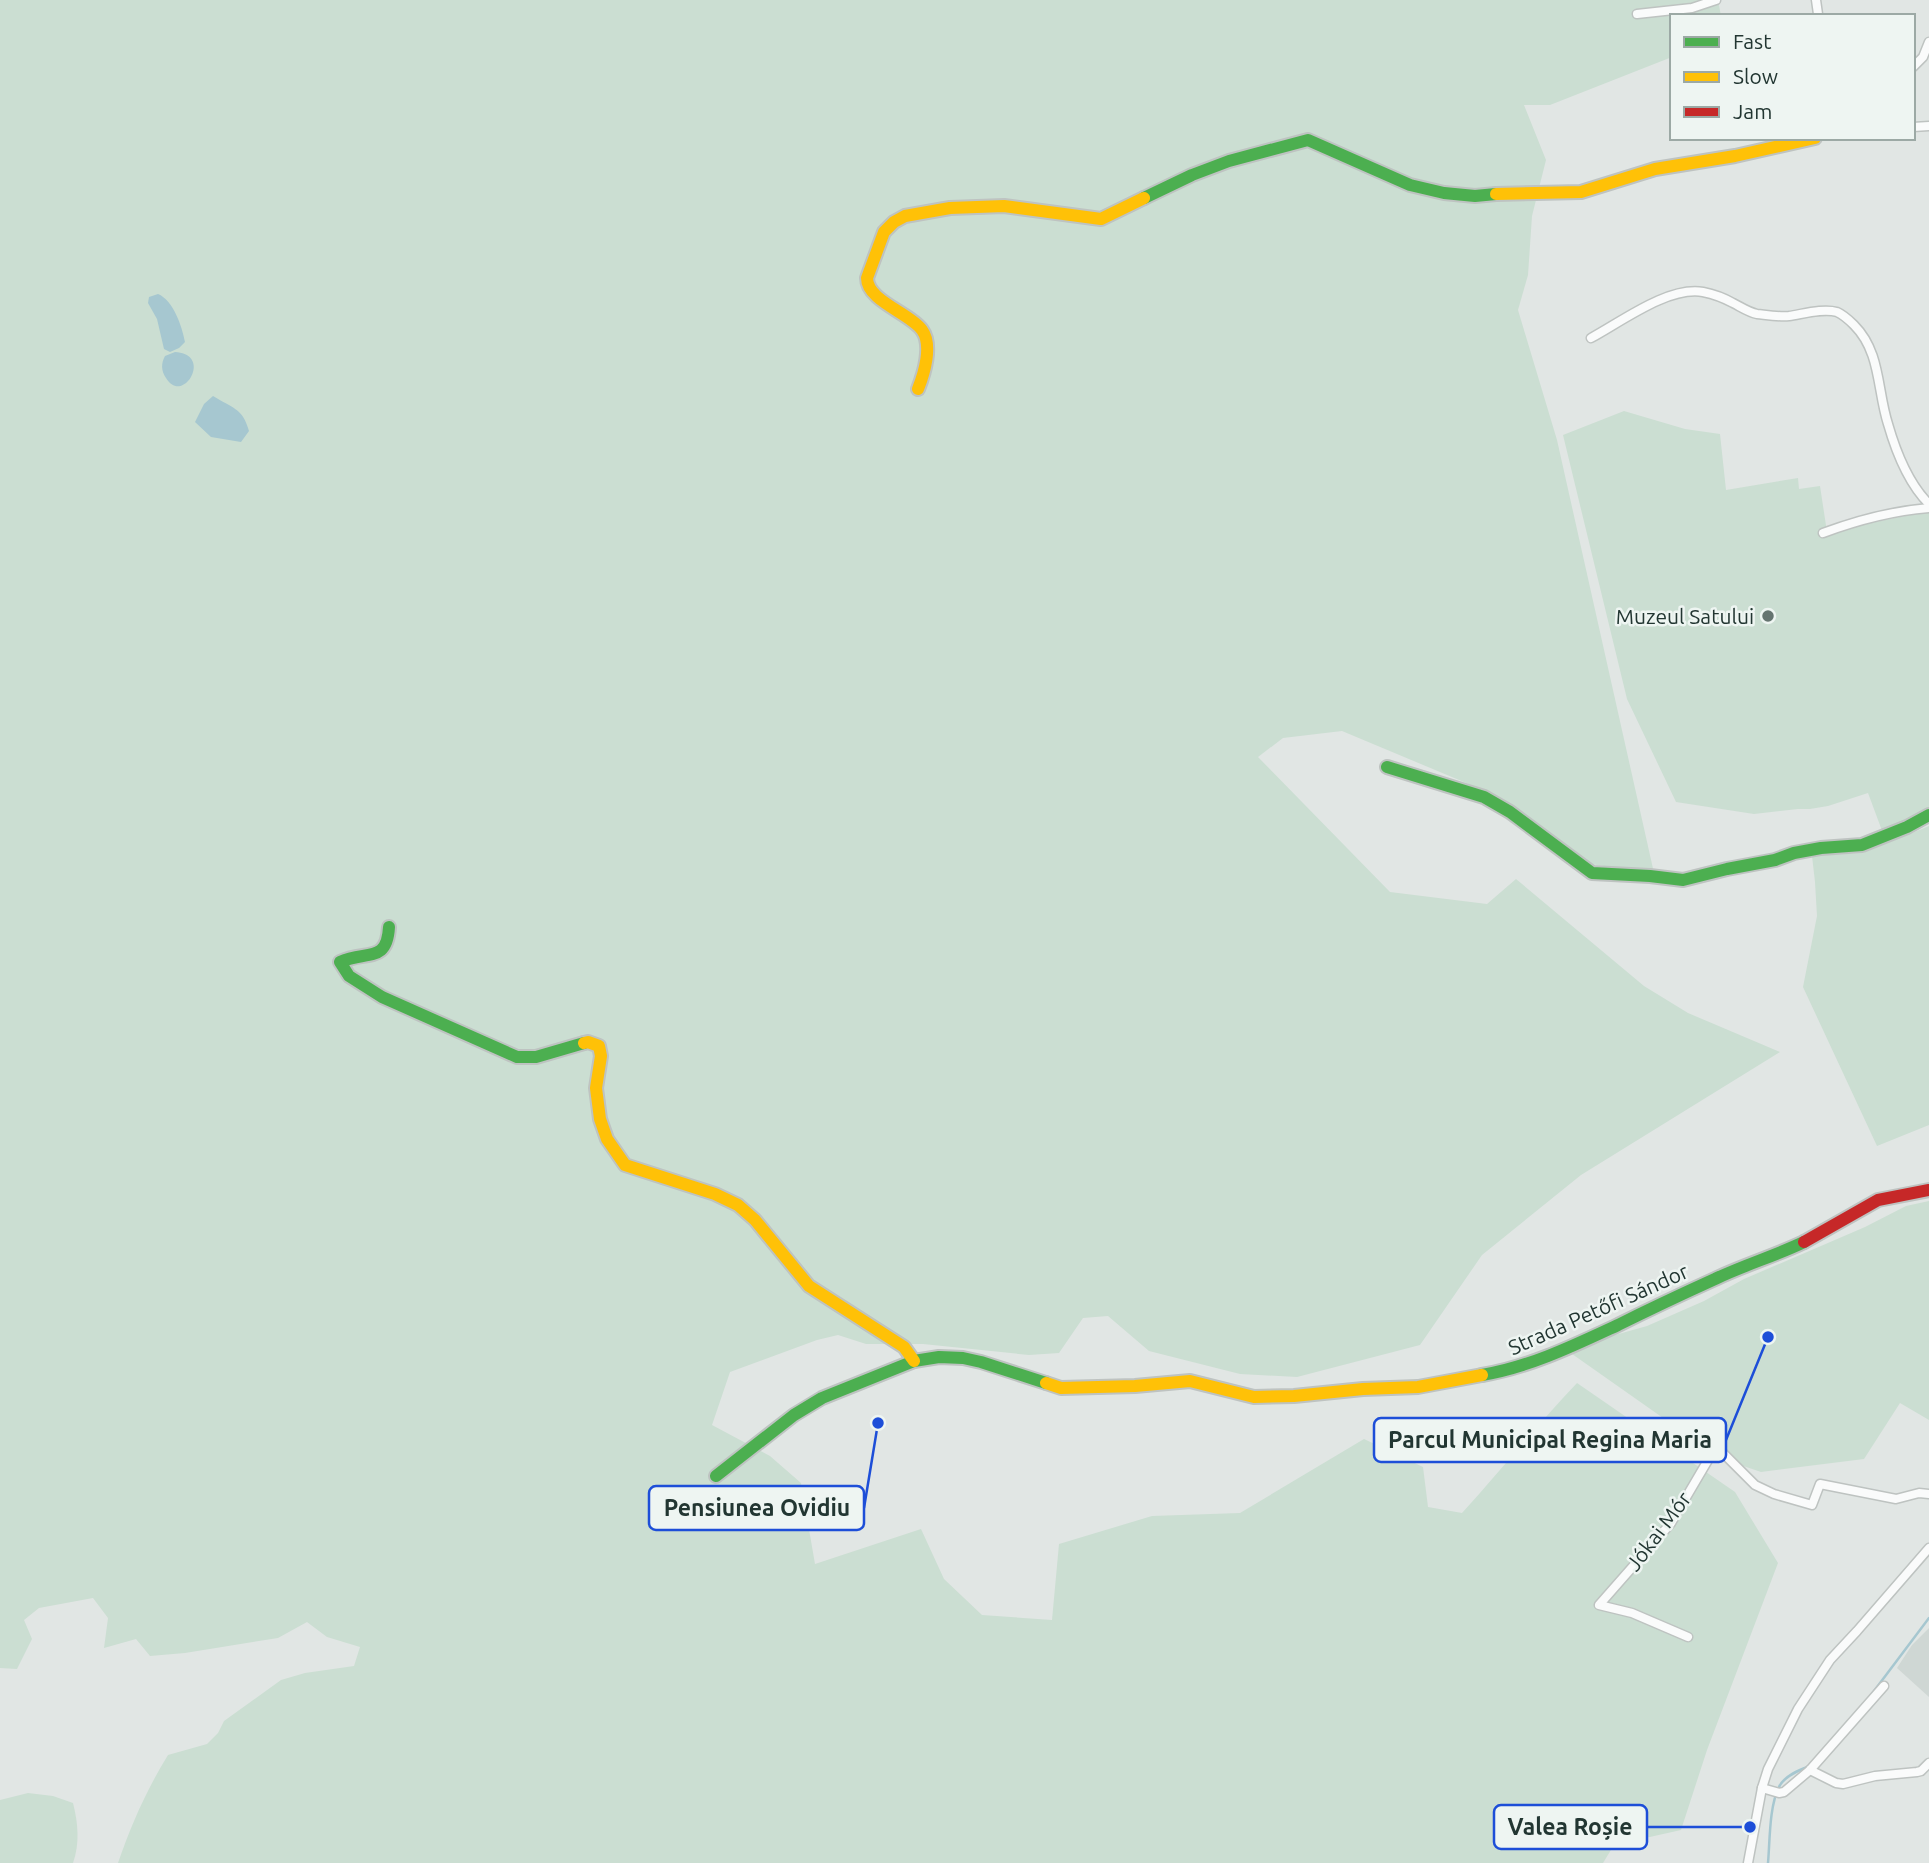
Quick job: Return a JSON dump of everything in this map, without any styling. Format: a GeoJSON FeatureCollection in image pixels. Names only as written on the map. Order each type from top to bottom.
{"type":"FeatureCollection","features":[{"type":"Feature","properties":{"kind":"street"},"geometry":{"type":"LineString","coordinates":[[1637,14],[1716,0]]}},
{"type":"Feature","properties":{"kind":"street"},"geometry":{"type":"LineString","coordinates":[[1816,0],[1818,14]]}},
{"type":"Feature","properties":{"kind":"street"},"geometry":{"type":"LineString","coordinates":[[1915,64],[1923,57],[1929,41]]}},
{"type":"Feature","properties":{"kind":"street"},"geometry":{"type":"LineString","coordinates":[[918,389],[926,369],[926,341],[922,330],[874,295],[867,278],[884,232],[905,216],[950,208],[1004,206],[1101,219],[1192,175],[1242,157],[1308,140],[1410,184],[1444,193],[1475,196],[1511,192],[1581,192],[1655,169],[1735,156],[1806,140]]}},
{"type":"Feature","properties":{"kind":"street"},"geometry":{"type":"LineString","coordinates":[[1591,338],[1668,296],[1689,291],[1718,297],[1753,313],[1785,316],[1829,311],[1847,318],[1867,341],[1878,374],[1890,433],[1908,474],[1929,506],[1865,518],[1823,533]]}},
{"type":"Feature","properties":{"kind":"street"},"geometry":{"type":"LineString","coordinates":[[1387,767],[1484,797],[1510,812],[1592,873],[1683,880],[1794,853],[1862,845],[1908,827],[1929,815]]}},
{"type":"Feature","properties":{"kind":"street"},"geometry":{"type":"LineString","coordinates":[[389,927],[390,939],[382,951],[340,962],[349,976],[383,997],[517,1057],[536,1057],[588,1042],[599,1046],[601,1056],[596,1088],[600,1119],[607,1139],[625,1165],[715,1194],[738,1205],[755,1220],[809,1286],[904,1347],[914,1361]]}},
{"type":"Feature","properties":{"kind":"street","name":"Strada Petőfi Sándor"},"geometry":{"type":"LineString","coordinates":[[716,1476],[784,1422],[822,1398],[914,1361],[939,1357],[963,1358],[1061,1388],[1190,1381],[1254,1397],[1418,1388],[1500,1372],[1586,1340],[1740,1267],[1787,1250],[1878,1200],[1929,1190]]}},
{"type":"Feature","properties":{"kind":"street","name":"Jókai Mór"},"geometry":{"type":"LineString","coordinates":[[1688,1637],[1632,1613],[1599,1605],[1671,1523],[1708,1457],[1714,1453],[1725,1454],[1755,1485],[1774,1494],[1812,1505],[1820,1484],[1896,1499],[1919,1493],[1929,1494]]}},
{"type":"Feature","properties":{"kind":"street"},"geometry":{"type":"LineString","coordinates":[[1748,1863],[1762,1788],[1781,1741],[1798,1709],[1842,1646],[1929,1548]]}},
{"type":"Feature","properties":{"kind":"street"},"geometry":{"type":"LineString","coordinates":[[1762,1788],[1784,1792],[1810,1770],[1884,1686]]}},
{"type":"Feature","properties":{"kind":"street"},"geometry":{"type":"LineString","coordinates":[[1810,1770],[1843,1784],[1875,1776],[1921,1771],[1929,1762]]}},
{"type":"Feature","properties":{"kind":"shaded area"},"geometry":{"type":"Polygon","coordinates":[[[1929,1628],[1929,1697],[1897,1668],[1912,1645],[1929,1628]]]}},
{"type":"Feature","properties":{"kind":"green space"},"geometry":{"type":"Polygon","coordinates":[[[0,0],[1718,0],[1721,14],[1670,14],[1670,58],[1550,105],[1524,105],[1546,160],[1532,216],[1528,275],[1518,310],[1557,440],[1654,873],[1590,864],[1471,785],[1342,731],[1283,738],[1258,757],[1390,892],[1487,904],[1516,879],[1644,986],[1688,1013],[1780,1052],[1581,1175],[1482,1255],[1420,1345],[1297,1377],[1240,1374],[1149,1351],[1108,1316],[1083,1318],[1059,1353],[1029,1355],[923,1344],[866,1344],[838,1335],[730,1372],[712,1425],[770,1456],[801,1483],[815,1564],[921,1529],[944,1579],[982,1615],[1052,1620],[1059,1544],[1152,1516],[1240,1513],[1364,1439],[1423,1467],[1428,1507],[1462,1513],[1577,1383],[1735,1492],[1778,1563],[1707,1750],[1681,1830],[1614,1845],[1603,1863],[118,1863],[140,1808],[168,1755],[207,1744],[218,1733],[224,1721],[281,1680],[305,1673],[354,1666],[360,1647],[327,1637],[307,1622],[278,1638],[185,1653],[150,1656],[136,1639],[104,1648],[108,1618],[93,1598],[39,1608],[24,1620],[32,1639],[17,1669],[0,1668],[0,0]]]}},
{"type":"Feature","properties":{"kind":"green space","name":"Muzeul Satului"},"geometry":{"type":"Polygon","coordinates":[[[1624,411],[1685,429],[1720,434],[1726,490],[1798,478],[1799,489],[1820,486],[1827,532],[1929,511],[1929,813],[1884,836],[1868,793],[1828,806],[1754,814],[1676,802],[1627,699],[1563,435],[1624,411]]]}},
{"type":"Feature","properties":{"kind":"green space"},"geometry":{"type":"Polygon","coordinates":[[[1929,826],[1929,1125],[1877,1146],[1803,987],[1817,916],[1812,856],[1863,853],[1929,826]]]}},
{"type":"Feature","properties":{"kind":"green space"},"geometry":{"type":"Polygon","coordinates":[[[1929,1201],[1929,1420],[1900,1403],[1864,1459],[1761,1472],[1720,1458],[1565,1349],[1647,1326],[1906,1206],[1929,1201]]]}},
{"type":"Feature","properties":{"kind":"green space"},"geometry":{"type":"Polygon","coordinates":[[[28,1793],[53,1796],[73,1803],[78,1833],[73,1863],[0,1863],[0,1800],[28,1793]]]}},
{"type":"Feature","properties":{"kind":"water"},"geometry":{"type":"Polygon","coordinates":[[[158,294],[172,308],[185,342],[170,352],[164,349],[157,319],[148,303],[149,297],[158,294]]]}},
{"type":"Feature","properties":{"kind":"water"},"geometry":{"type":"Polygon","coordinates":[[[175,352],[187,355],[194,368],[187,383],[180,386],[173,385],[162,370],[165,356],[175,352]]]}},
{"type":"Feature","properties":{"kind":"water"},"geometry":{"type":"Polygon","coordinates":[[[213,396],[236,409],[244,418],[249,431],[241,442],[211,437],[195,422],[204,404],[213,396]]]}},
{"type":"Feature","properties":{"kind":"waterway"},"geometry":{"type":"LineString","coordinates":[[1871,1695],[1929,1618]]}},
{"type":"Feature","properties":{"kind":"waterway"},"geometry":{"type":"LineString","coordinates":[[1768,1863],[1772,1814],[1779,1787],[1788,1777],[1810,1766]]}},
{"type":"Feature","properties":{"kind":"traffic: fast"},"geometry":{"type":"LineString","coordinates":[[1144,198],[1229,161],[1308,140],[1410,185],[1444,193],[1475,196],[1496,194]]}},
{"type":"Feature","properties":{"kind":"traffic: fast"},"geometry":{"type":"LineString","coordinates":[[1387,767],[1484,797],[1510,812],[1592,873],[1683,880],[1775,860],[1794,853],[1862,845],[1929,815]]}},
{"type":"Feature","properties":{"kind":"traffic: fast"},"geometry":{"type":"LineString","coordinates":[[389,927],[387,939],[379,951],[340,962],[349,976],[382,997],[517,1057],[536,1057],[584,1043]]}},
{"type":"Feature","properties":{"kind":"traffic: fast"},"geometry":{"type":"LineString","coordinates":[[1482,1375],[1517,1367],[1552,1354],[1726,1274],[1804,1242]]}},
{"type":"Feature","properties":{"kind":"traffic: fast"},"geometry":{"type":"LineString","coordinates":[[716,1476],[794,1415],[822,1398],[914,1361],[939,1357],[963,1358],[1046,1383]]}},
{"type":"Feature","properties":{"kind":"traffic: slow"},"geometry":{"type":"LineString","coordinates":[[1496,194],[1581,192],[1655,169],[1735,156],[1806,140]]}},
{"type":"Feature","properties":{"kind":"traffic: slow"},"geometry":{"type":"LineString","coordinates":[[918,389],[926,360],[925,336],[916,324],[881,300],[869,286],[867,278],[884,232],[894,222],[905,216],[950,208],[1004,206],[1101,219],[1144,198]]}},
{"type":"Feature","properties":{"kind":"traffic: slow"},"geometry":{"type":"LineString","coordinates":[[584,1043],[599,1046],[601,1056],[596,1088],[600,1119],[607,1139],[625,1165],[715,1194],[738,1205],[755,1220],[809,1286],[904,1347],[914,1361]]}},
{"type":"Feature","properties":{"kind":"traffic: slow"},"geometry":{"type":"LineString","coordinates":[[1046,1383],[1061,1388],[1190,1381],[1254,1397],[1418,1387],[1482,1375]]}},
{"type":"Feature","properties":{"kind":"traffic: jam"},"geometry":{"type":"LineString","coordinates":[[1804,1242],[1878,1200],[1929,1190]]}},
{"type":"Feature","properties":{"kind":"place","name":"Muzeul Satului"},"geometry":{"type":"Point","coordinates":[1768,616]}},
{"type":"Feature","properties":{"kind":"place","name":"Parcul Municipal Regina Maria"},"geometry":{"type":"Point","coordinates":[1768,1337]}},
{"type":"Feature","properties":{"kind":"place","name":"Pensiunea Ovidiu"},"geometry":{"type":"Point","coordinates":[878,1423]}},
{"type":"Feature","properties":{"kind":"place","name":"Valea Roșie"},"geometry":{"type":"Point","coordinates":[1750,1827]}}]}
